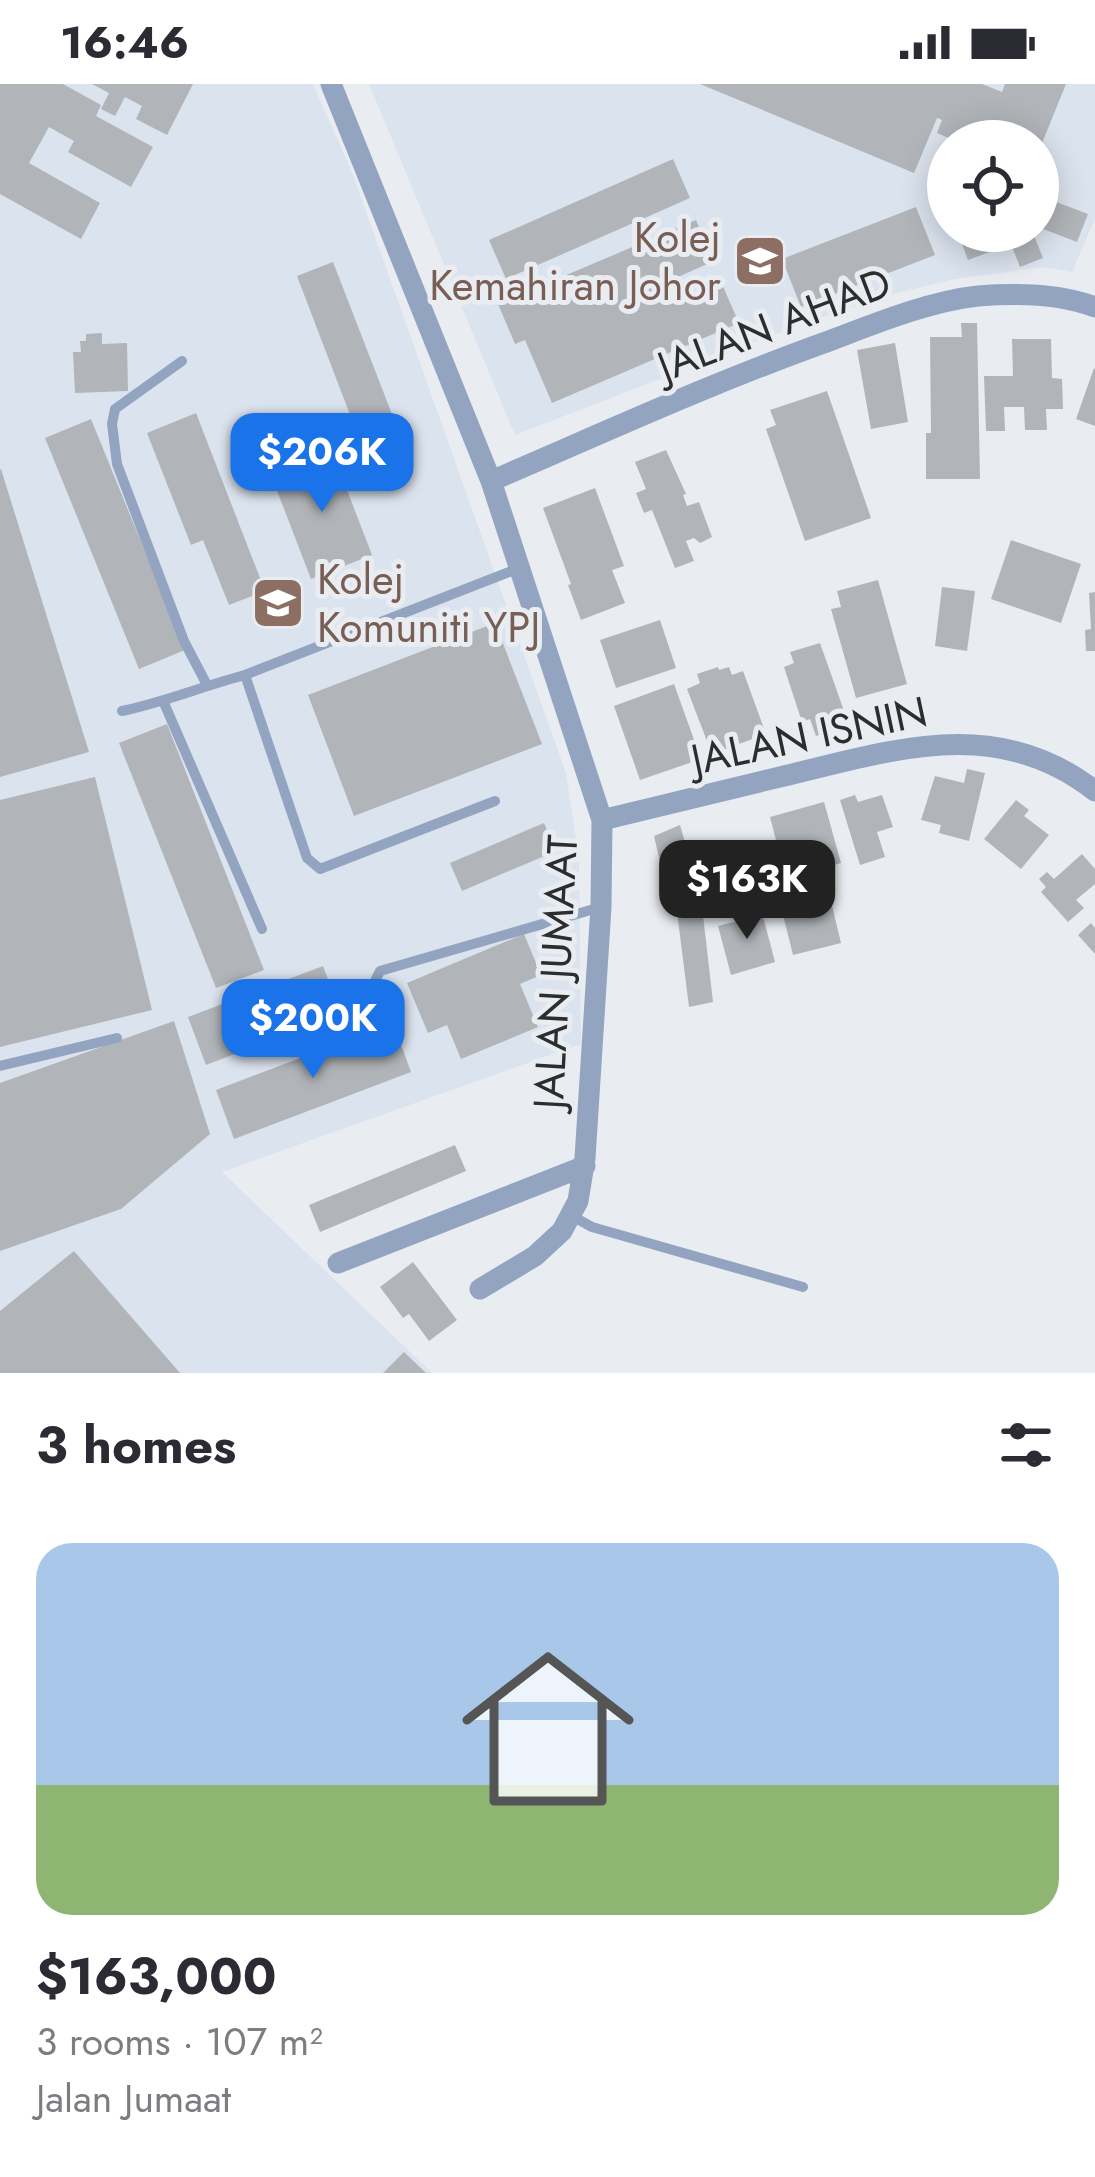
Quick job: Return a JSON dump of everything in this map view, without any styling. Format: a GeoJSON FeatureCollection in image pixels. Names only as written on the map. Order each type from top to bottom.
{"type":"FeatureCollection","features":[{"type":"Feature","properties":{"kind":"street","name":"JALAN JUMAAT"},"geometry":{"type":"LineString","coordinates":[[331,84],[491,481],[602,820],[585,1166],[578,1201],[562,1231],[536,1256],[480,1289]]}},
{"type":"Feature","properties":{"kind":"street","name":"JALAN AHAD"},"geometry":{"type":"LineString","coordinates":[[491,481],[775,360],[919,310],[973,296],[1029,294],[1095,307]]}},
{"type":"Feature","properties":{"kind":"street","name":"JALAN ISNIN"},"geometry":{"type":"LineString","coordinates":[[602,820],[890,751],[940,744],[986,745],[1028,753],[1069,770],[1095,791]]}},
{"type":"Feature","properties":{"kind":"street"},"geometry":{"type":"LineString","coordinates":[[338,1263],[585,1166]]}},
{"type":"Feature","properties":{"kind":"lane"},"geometry":{"type":"LineString","coordinates":[[182,361],[115,409],[112,424],[116,464],[184,641],[207,685]]}},
{"type":"Feature","properties":{"kind":"lane"},"geometry":{"type":"LineString","coordinates":[[122,711],[164,703],[245,675],[521,568]]}},
{"type":"Feature","properties":{"kind":"lane"},"geometry":{"type":"LineString","coordinates":[[245,675],[307,858],[320,869],[495,801]]}},
{"type":"Feature","properties":{"kind":"lane"},"geometry":{"type":"LineString","coordinates":[[164,703],[262,928]]}},
{"type":"Feature","properties":{"kind":"lane"},"geometry":{"type":"LineString","coordinates":[[378,1010],[380,971],[601,908]]}},
{"type":"Feature","properties":{"kind":"lane"},"geometry":{"type":"LineString","coordinates":[[0,1066],[117,1038]]}},
{"type":"Feature","properties":{"kind":"lane"},"geometry":{"type":"LineString","coordinates":[[572,1216],[592,1227],[803,1286]]}},
{"type":"Feature","properties":{"kind":"shaded area","name":"Kolej Komuniti YPJ"},"geometry":{"type":"Polygon","coordinates":[[[0,84],[313,84],[352,172],[566,773],[579,858],[581,1044],[222,1172],[432,1373],[0,1373],[0,84]]]}},
{"type":"Feature","properties":{"kind":"shaded area","name":"Kolej Kemahiran Johor"},"geometry":{"type":"Polygon","coordinates":[[[369,84],[1095,84],[1095,219],[1072,272],[1043,267],[955,279],[885,296],[515,435],[369,84]]]}},
{"type":"Feature","properties":{"kind":"building"},"geometry":{"type":"Polygon","coordinates":[[[0,84],[63,84],[101,105],[96,116],[153,147],[131,187],[68,152],[74,141],[49,127],[29,163],[100,203],[81,239],[0,194],[0,84]]]}},
{"type":"Feature","properties":{"kind":"building"},"geometry":{"type":"Polygon","coordinates":[[[92,84],[193,84],[167,135],[136,119],[142,106],[125,97],[115,116],[101,109],[109,93],[92,84]]]}},
{"type":"Feature","properties":{"kind":"building"},"geometry":{"type":"Polygon","coordinates":[[[700,84],[982,84],[1002,92],[1005,84],[1066,84],[1051,120],[927,120],[927,142],[914,173],[700,84]]]}},
{"type":"Feature","properties":{"kind":"building"},"geometry":{"type":"Polygon","coordinates":[[[673,159],[690,198],[506,279],[489,240],[673,159]]]}},
{"type":"Feature","properties":{"kind":"building"},"geometry":{"type":"Polygon","coordinates":[[[1059,203],[1088,214],[1077,242],[1059,235],[1059,203]]]}},
{"type":"Feature","properties":{"kind":"building"},"geometry":{"type":"Polygon","coordinates":[[[916,207],[927,235],[927,252],[935,255],[801,307],[782,259],[916,207]]]}},
{"type":"Feature","properties":{"kind":"building"},"geometry":{"type":"Polygon","coordinates":[[[696,220],[714,261],[662,284],[671,304],[721,282],[739,323],[552,403],[525,340],[515,344],[498,304],[696,220]]]}},
{"type":"Feature","properties":{"kind":"building"},"geometry":{"type":"Polygon","coordinates":[[[965,252],[990,252],[968,260],[965,252]]]}},
{"type":"Feature","properties":{"kind":"building"},"geometry":{"type":"Polygon","coordinates":[[[1014,252],[1041,252],[1043,258],[1020,267],[1014,252]]]}},
{"type":"Feature","properties":{"kind":"building"},"geometry":{"type":"Polygon","coordinates":[[[333,262],[402,440],[365,454],[297,276],[333,262]]]}},
{"type":"Feature","properties":{"kind":"building"},"geometry":{"type":"Polygon","coordinates":[[[961,323],[977,323],[980,479],[926,479],[926,433],[931,433],[930,337],[962,337],[961,323]]]}},
{"type":"Feature","properties":{"kind":"building"},"geometry":{"type":"Polygon","coordinates":[[[102,333],[102,344],[127,343],[128,391],[75,393],[73,352],[81,352],[80,341],[86,341],[86,334],[102,333]]]}},
{"type":"Feature","properties":{"kind":"building"},"geometry":{"type":"Polygon","coordinates":[[[1012,339],[1051,339],[1052,378],[1062,379],[1063,409],[1046,409],[1047,430],[1025,430],[1024,407],[1004,407],[1005,431],[986,431],[984,376],[1013,376],[1012,339]]]}},
{"type":"Feature","properties":{"kind":"building"},"geometry":{"type":"Polygon","coordinates":[[[895,343],[908,422],[871,429],[857,350],[895,343]]]}},
{"type":"Feature","properties":{"kind":"building"},"geometry":{"type":"Polygon","coordinates":[[[1095,369],[1095,426],[1076,419],[1095,369]]]}},
{"type":"Feature","properties":{"kind":"building"},"geometry":{"type":"Polygon","coordinates":[[[827,391],[871,518],[805,541],[766,429],[776,425],[770,410],[827,391]]]}},
{"type":"Feature","properties":{"kind":"building"},"geometry":{"type":"Polygon","coordinates":[[[196,413],[265,591],[229,605],[203,540],[191,545],[147,433],[196,413]]]}},
{"type":"Feature","properties":{"kind":"building"},"geometry":{"type":"Polygon","coordinates":[[[91,419],[185,650],[139,669],[45,438],[91,419]]]}},
{"type":"Feature","properties":{"kind":"building"},"geometry":{"type":"Polygon","coordinates":[[[666,450],[687,506],[699,502],[712,537],[700,543],[694,538],[686,541],[694,561],[675,568],[652,510],[644,513],[636,493],[646,489],[635,462],[666,450]]]}},
{"type":"Feature","properties":{"kind":"building"},"geometry":{"type":"Polygon","coordinates":[[[332,451],[372,555],[311,579],[271,475],[332,451]]]}},
{"type":"Feature","properties":{"kind":"building"},"geometry":{"type":"Polygon","coordinates":[[[0,470],[89,752],[0,777],[0,470]]]}},
{"type":"Feature","properties":{"kind":"building"},"geometry":{"type":"Polygon","coordinates":[[[595,488],[624,566],[612,570],[625,603],[581,620],[543,508],[595,488]]]}},
{"type":"Feature","properties":{"kind":"building"},"geometry":{"type":"Polygon","coordinates":[[[1011,540],[1081,564],[1061,623],[991,599],[1011,540]]]}},
{"type":"Feature","properties":{"kind":"building"},"geometry":{"type":"Polygon","coordinates":[[[878,580],[907,684],[856,698],[831,609],[841,607],[837,591],[878,580]]]}},
{"type":"Feature","properties":{"kind":"building"},"geometry":{"type":"Polygon","coordinates":[[[942,587],[975,591],[967,651],[935,646],[942,587]]]}},
{"type":"Feature","properties":{"kind":"building"},"geometry":{"type":"Polygon","coordinates":[[[1095,592],[1095,651],[1086,651],[1085,630],[1091,629],[1089,593],[1095,592]]]}},
{"type":"Feature","properties":{"kind":"building"},"geometry":{"type":"Polygon","coordinates":[[[660,620],[676,668],[616,688],[600,640],[660,620]]]}},
{"type":"Feature","properties":{"kind":"building"},"geometry":{"type":"Polygon","coordinates":[[[495,623],[542,744],[354,816],[308,695],[495,623]]]}},
{"type":"Feature","properties":{"kind":"building"},"geometry":{"type":"Polygon","coordinates":[[[820,643],[849,725],[816,736],[810,719],[802,722],[784,667],[794,663],[790,652],[820,643]]]}},
{"type":"Feature","properties":{"kind":"building"},"geometry":{"type":"Polygon","coordinates":[[[729,667],[732,675],[743,671],[766,734],[712,754],[687,689],[700,683],[697,674],[729,667]]]}},
{"type":"Feature","properties":{"kind":"building"},"geometry":{"type":"Polygon","coordinates":[[[674,684],[701,759],[640,780],[614,706],[674,684]]]}},
{"type":"Feature","properties":{"kind":"building"},"geometry":{"type":"Polygon","coordinates":[[[167,724],[264,970],[216,988],[119,743],[167,724]]]}},
{"type":"Feature","properties":{"kind":"building"},"geometry":{"type":"Polygon","coordinates":[[[967,769],[985,773],[969,841],[939,833],[941,825],[921,820],[935,776],[964,783],[967,769]]]}},
{"type":"Feature","properties":{"kind":"building"},"geometry":{"type":"Polygon","coordinates":[[[95,777],[152,1010],[0,1047],[0,800],[95,777]]]}},
{"type":"Feature","properties":{"kind":"building"},"geometry":{"type":"Polygon","coordinates":[[[855,795],[858,802],[882,795],[893,827],[877,832],[885,857],[860,865],[840,800],[855,795]]]}},
{"type":"Feature","properties":{"kind":"building"},"geometry":{"type":"Polygon","coordinates":[[[1016,800],[1029,810],[1024,816],[1049,835],[1021,869],[984,839],[1016,800]]]}},
{"type":"Feature","properties":{"kind":"building"},"geometry":{"type":"Polygon","coordinates":[[[824,802],[841,863],[799,875],[796,864],[787,867],[784,855],[780,856],[770,817],[824,802]]]}},
{"type":"Feature","properties":{"kind":"building"},"geometry":{"type":"Polygon","coordinates":[[[544,823],[556,851],[462,891],[450,863],[544,823]]]}},
{"type":"Feature","properties":{"kind":"building"},"geometry":{"type":"Polygon","coordinates":[[[680,825],[701,898],[713,1002],[689,1007],[676,904],[670,905],[654,836],[680,825]]]}},
{"type":"Feature","properties":{"kind":"building"},"geometry":{"type":"Polygon","coordinates":[[[1082,854],[1095,869],[1095,884],[1076,900],[1084,908],[1068,922],[1041,892],[1046,887],[1039,879],[1047,872],[1054,879],[1082,854]]]}},
{"type":"Feature","properties":{"kind":"building"},"geometry":{"type":"Polygon","coordinates":[[[799,895],[802,904],[830,897],[841,943],[793,955],[779,899],[799,895]]]}},
{"type":"Feature","properties":{"kind":"building"},"geometry":{"type":"Polygon","coordinates":[[[760,905],[775,962],[731,975],[718,926],[745,919],[743,910],[760,905]]]}},
{"type":"Feature","properties":{"kind":"building"},"geometry":{"type":"Polygon","coordinates":[[[1091,923],[1095,928],[1095,954],[1078,935],[1091,923]]]}},
{"type":"Feature","properties":{"kind":"building"},"geometry":{"type":"Polygon","coordinates":[[[524,934],[541,975],[520,984],[538,1027],[461,1059],[447,1025],[428,1033],[407,983],[524,934]]]}},
{"type":"Feature","properties":{"kind":"building"},"geometry":{"type":"Polygon","coordinates":[[[323,966],[341,1013],[206,1065],[188,1017],[323,966]]]}},
{"type":"Feature","properties":{"kind":"building"},"geometry":{"type":"Polygon","coordinates":[[[174,1021],[210,1134],[121,1209],[0,1251],[0,1083],[174,1021]]]}},
{"type":"Feature","properties":{"kind":"building"},"geometry":{"type":"Polygon","coordinates":[[[393,1023],[411,1072],[234,1139],[216,1090],[393,1023]]]}},
{"type":"Feature","properties":{"kind":"building"},"geometry":{"type":"Polygon","coordinates":[[[455,1145],[466,1171],[320,1232],[309,1205],[455,1145]]]}},
{"type":"Feature","properties":{"kind":"building"},"geometry":{"type":"Polygon","coordinates":[[[74,1251],[180,1373],[0,1373],[0,1311],[74,1251]]]}},
{"type":"Feature","properties":{"kind":"building"},"geometry":{"type":"Polygon","coordinates":[[[413,1262],[457,1320],[429,1341],[409,1314],[403,1318],[380,1287],[413,1262]]]}},
{"type":"Feature","properties":{"kind":"building"},"geometry":{"type":"Polygon","coordinates":[[[404,1352],[426,1373],[383,1373],[404,1352]]]}},
{"type":"Feature","properties":{"kind":"place","name":"Kolej Kemahiran Johor"},"geometry":{"type":"Point","coordinates":[760,261]}},
{"type":"Feature","properties":{"kind":"place","name":"Kolej Komuniti YPJ"},"geometry":{"type":"Point","coordinates":[278,603]}}]}
